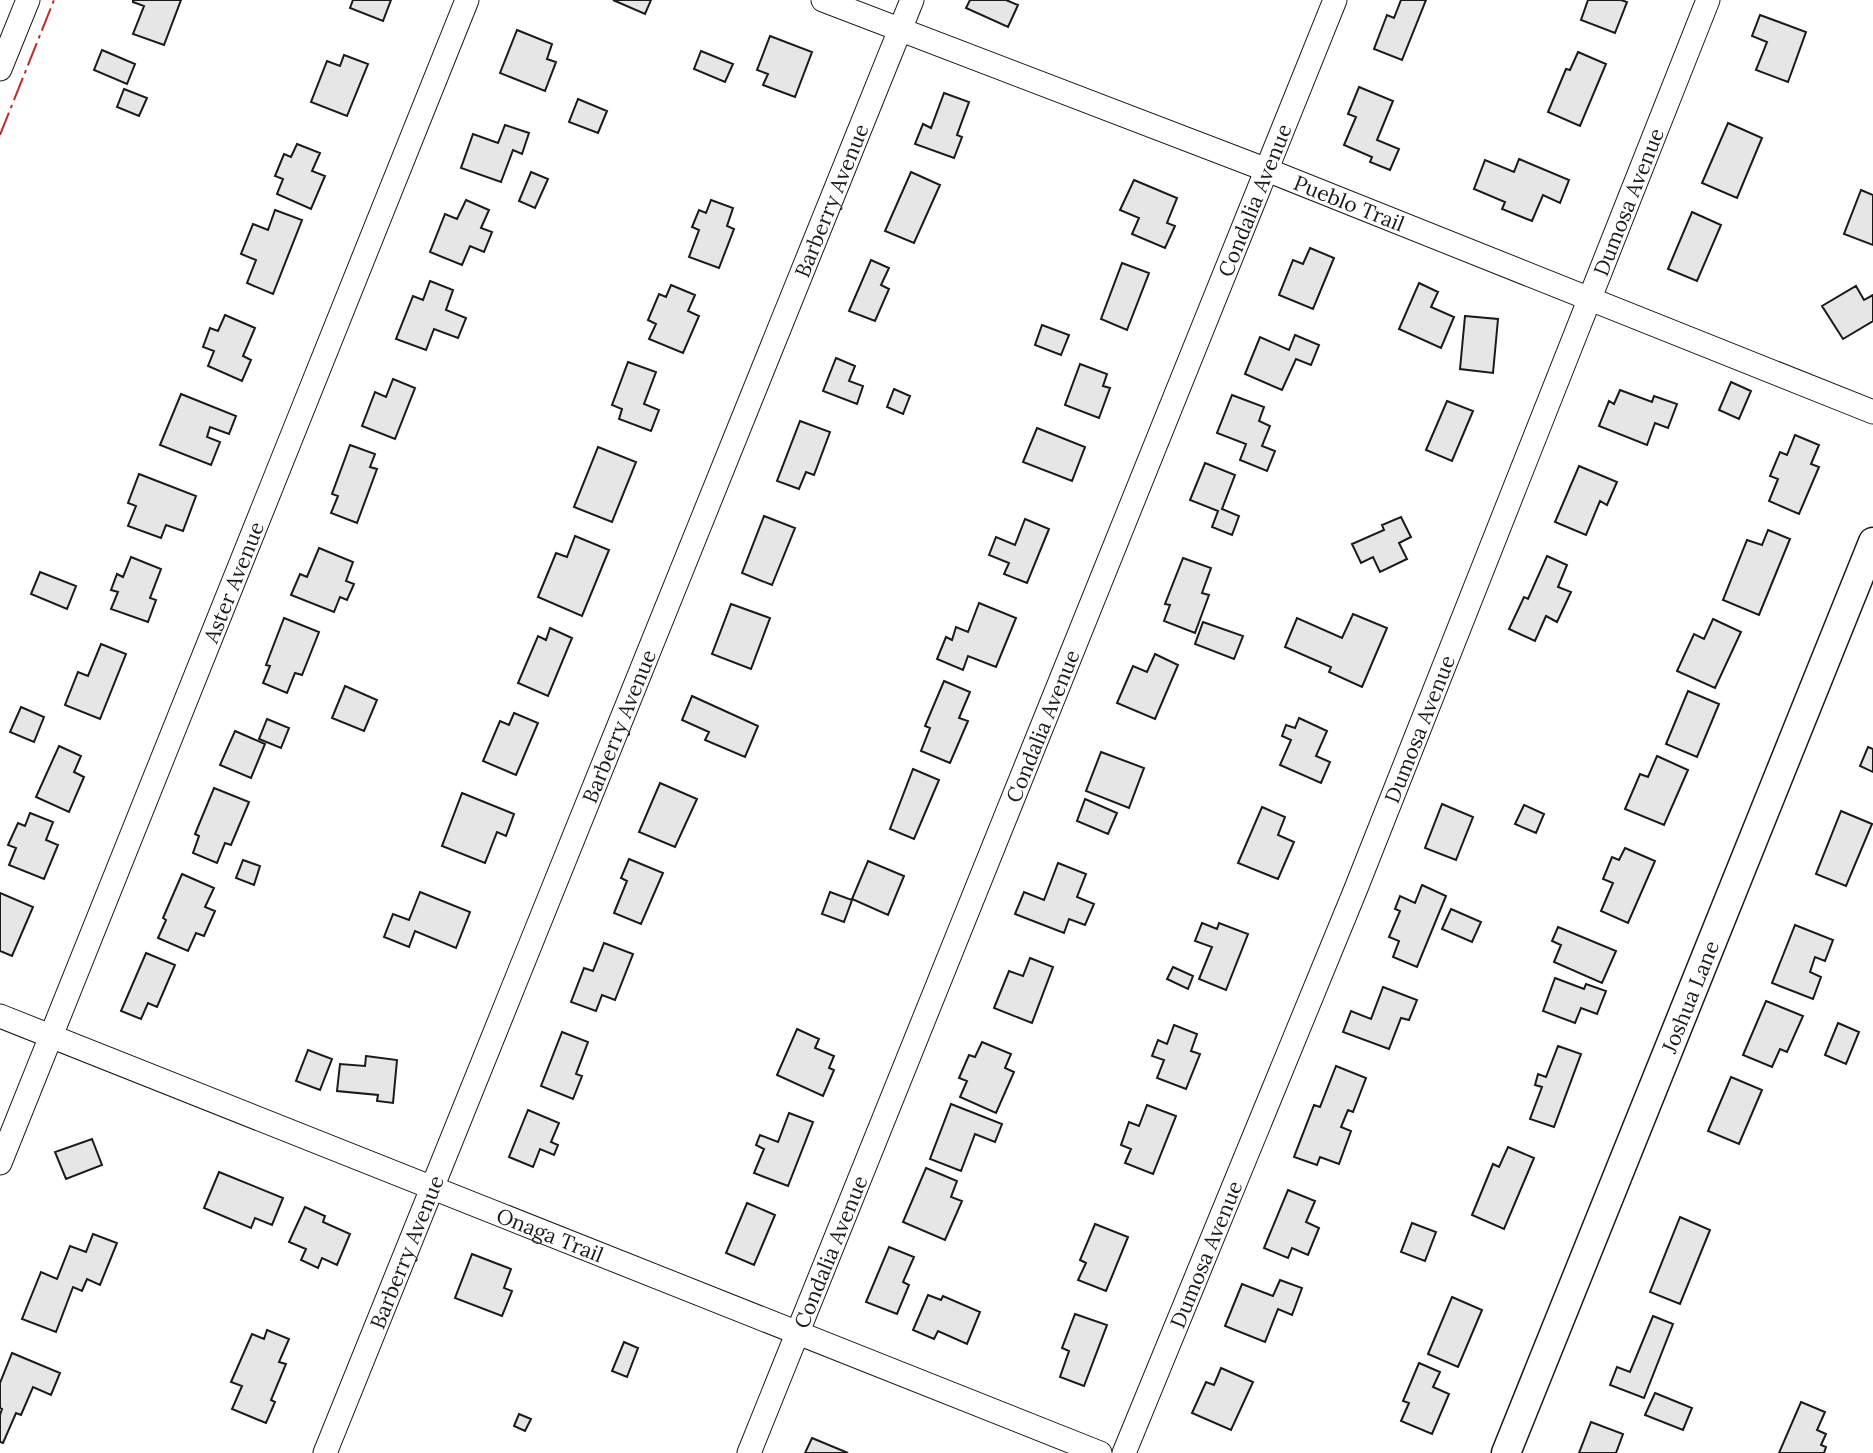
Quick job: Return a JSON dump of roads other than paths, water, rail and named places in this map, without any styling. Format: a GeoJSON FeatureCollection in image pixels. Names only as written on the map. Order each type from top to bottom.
{"type":"FeatureCollection","features":[{"type":"Feature","properties":{"kind":"main road","name":"Joshua Lane"},"geometry":{"type":"LineString","coordinates":[[1506,1453],[1873,542]]}},
{"type":"Feature","properties":{"kind":"street"},"geometry":{"type":"LineString","coordinates":[[0,69],[28,0]]}},
{"type":"Feature","properties":{"kind":"street","name":"Aster Avenue"},"geometry":{"type":"LineString","coordinates":[[0,1163],[467,0]]}},
{"type":"Feature","properties":{"kind":"street","name":"Pueblo Trail"},"geometry":{"type":"LineString","coordinates":[[823,0],[1267,170],[1873,412]]}},
{"type":"Feature","properties":{"kind":"street","name":"Barberry Avenue"},"geometry":{"type":"LineString","coordinates":[[325,1453],[912,0]]}},
{"type":"Feature","properties":{"kind":"street","name":"Condalia Avenue"},"geometry":{"type":"LineString","coordinates":[[750,1453],[1335,0]]}},
{"type":"Feature","properties":{"kind":"street","name":"Dumosa Avenue"},"geometry":{"type":"LineString","coordinates":[[1124,1453],[1355,891],[1709,0]]}},
{"type":"Feature","properties":{"kind":"street","name":"Onaga Trail"},"geometry":{"type":"LineString","coordinates":[[0,1016],[1100,1453]]}}]}
